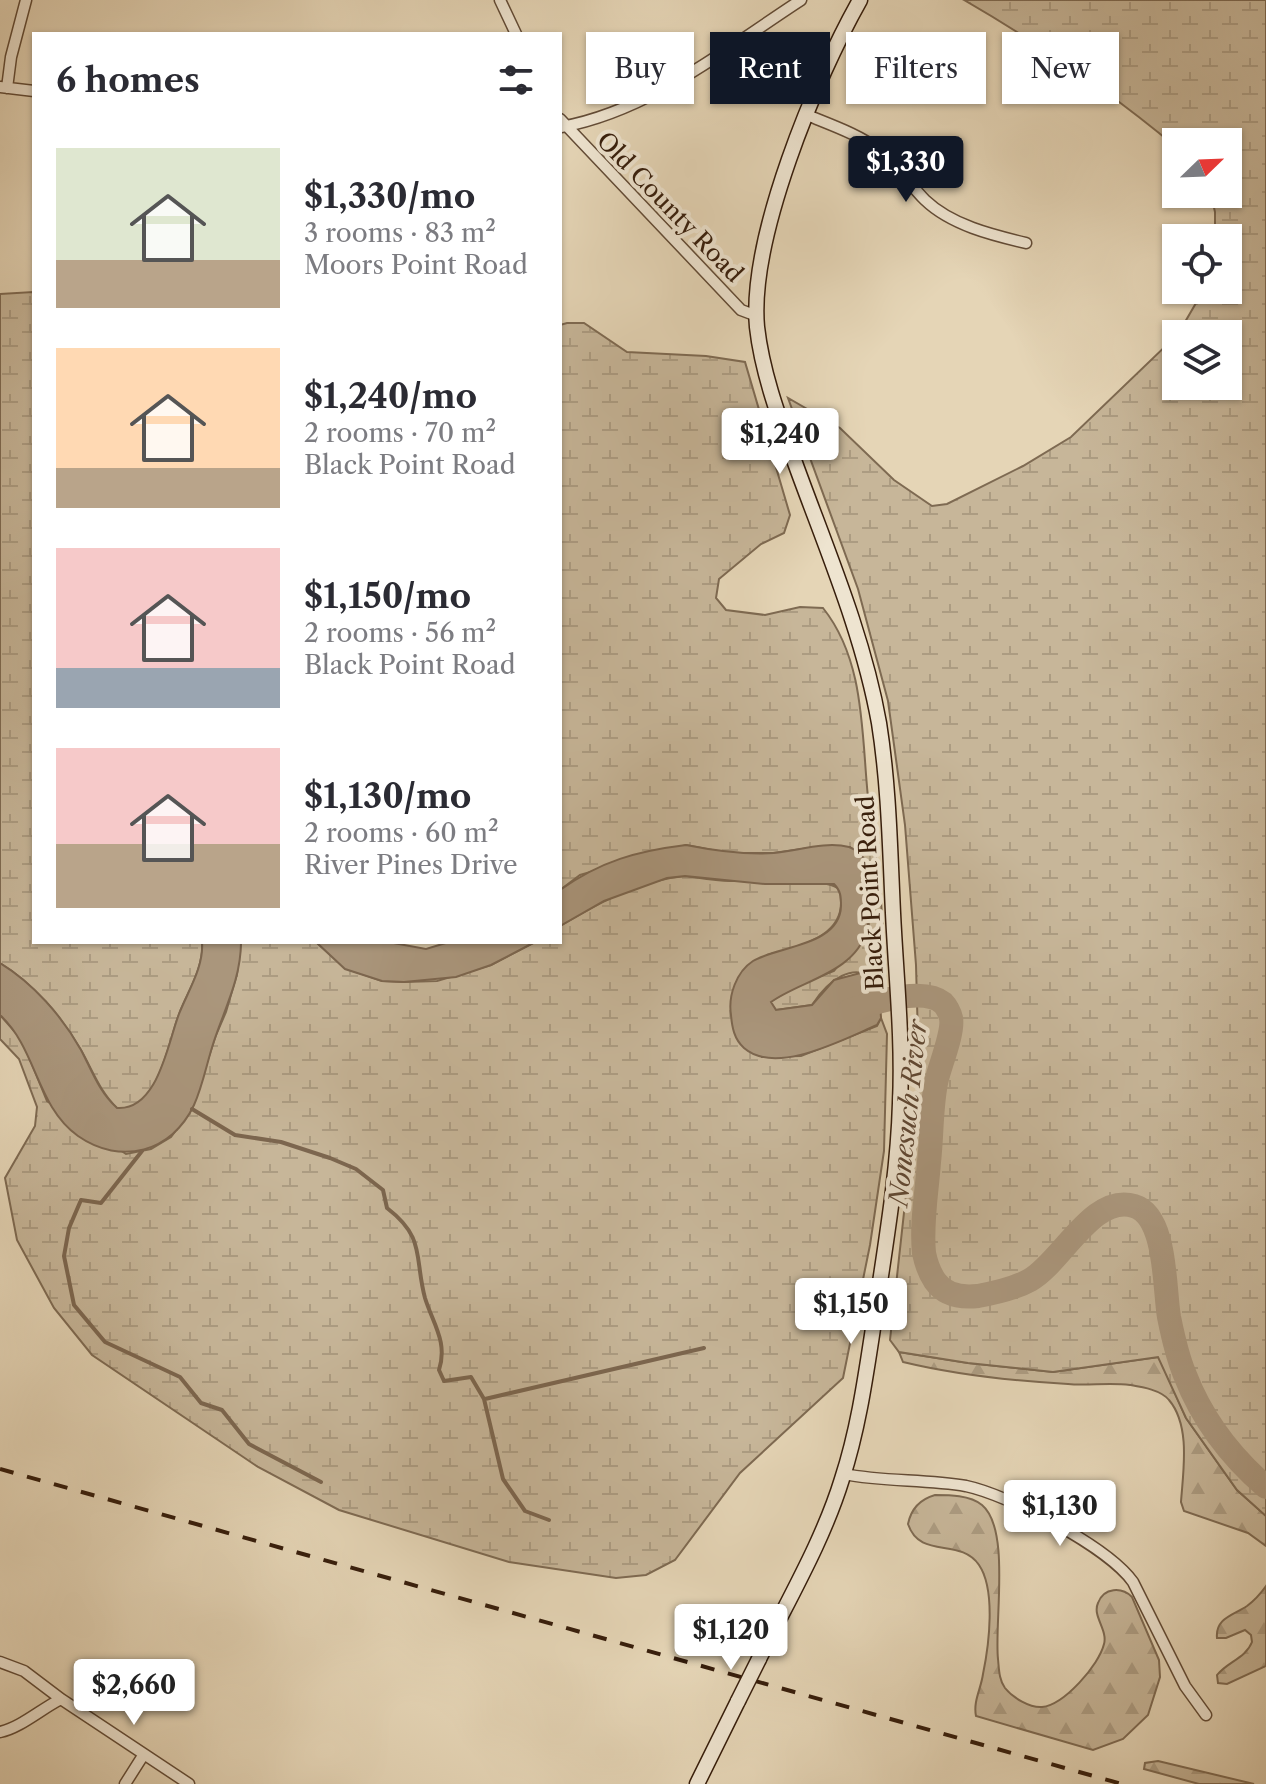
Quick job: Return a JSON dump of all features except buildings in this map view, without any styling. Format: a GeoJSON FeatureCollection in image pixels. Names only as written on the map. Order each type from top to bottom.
{"type":"FeatureCollection","features":[{"type":"Feature","properties":{"kind":"main road","name":"Black Point Road"},"geometry":{"type":"LineString","coordinates":[[697,1784],[818,1539],[844,1474],[863,1393],[891,1196],[900,1103],[886,777],[877,711],[858,640],[780,419],[763,360],[757,316],[766,242],[784,179],[830,60],[860,0]]}},
{"type":"Feature","properties":{"kind":"street"},"geometry":{"type":"LineString","coordinates":[[26,0],[3,87],[32,91]]}},
{"type":"Feature","properties":{"kind":"street"},"geometry":{"type":"LineString","coordinates":[[500,0],[515,32]]}},
{"type":"Feature","properties":{"kind":"street"},"geometry":{"type":"LineString","coordinates":[[562,124],[604,116],[660,90],[801,0]]}},
{"type":"Feature","properties":{"kind":"street"},"geometry":{"type":"LineString","coordinates":[[807,115],[874,146],[926,201],[943,213],[961,223],[1026,243]]}},
{"type":"Feature","properties":{"kind":"street","name":"Old County Road"},"geometry":{"type":"LineString","coordinates":[[562,124],[678,241],[741,310],[757,316]]}},
{"type":"Feature","properties":{"kind":"street"},"geometry":{"type":"LineString","coordinates":[[844,1474],[982,1490],[1045,1519],[1099,1551],[1118,1565],[1133,1582],[1185,1686],[1206,1715]]}},
{"type":"Feature","properties":{"kind":"street"},"geometry":{"type":"LineString","coordinates":[[0,1662],[24,1671],[189,1784]]}},
{"type":"Feature","properties":{"kind":"street"},"geometry":{"type":"LineString","coordinates":[[0,1732],[14,1728],[61,1699]]}},
{"type":"Feature","properties":{"kind":"street"},"geometry":{"type":"LineString","coordinates":[[125,1784],[144,1754]]}},
{"type":"Feature","properties":{"kind":"green space"},"geometry":{"type":"Polygon","coordinates":[[[964,0],[1266,0],[1266,1516],[1237,1490],[1186,1418],[1158,1357],[1053,1372],[899,1352],[890,1340],[919,1076],[916,965],[905,825],[888,701],[858,589],[788,398],[840,428],[894,480],[932,506],[947,504],[1023,466],[1071,437],[1162,349],[1162,400],[1242,400],[1242,320],[1186,320],[1195,304],[1242,304],[1242,224],[1215,224],[1214,208],[1242,208],[1242,128],[1162,128],[1162,136],[1119,102],[1119,32],[1017,32],[964,0]]]}},
{"type":"Feature","properties":{"kind":"green space"},"geometry":{"type":"Polygon","coordinates":[[[32,292],[32,944],[202,944],[198,970],[179,1014],[160,1073],[143,1099],[132,1107],[118,1109],[56,1013],[24,980],[0,963],[0,294],[32,292]]]}},
{"type":"Feature","properties":{"kind":"green space"},"geometry":{"type":"Polygon","coordinates":[[[584,323],[627,352],[706,356],[745,362],[790,515],[784,533],[761,544],[719,579],[716,598],[726,610],[765,615],[800,607],[823,608],[848,653],[860,703],[880,895],[883,939],[879,983],[870,976],[851,973],[833,981],[812,1005],[776,1010],[770,1002],[796,986],[834,971],[869,926],[865,891],[870,868],[850,847],[728,853],[686,845],[580,875],[562,888],[562,324],[584,323]]]}},
{"type":"Feature","properties":{"kind":"green space"},"geometry":{"type":"Polygon","coordinates":[[[668,878],[804,881],[839,889],[841,905],[831,928],[808,942],[767,955],[762,1057],[801,1056],[877,1026],[881,1018],[887,1034],[884,1151],[870,1245],[843,1378],[740,1473],[675,1560],[646,1575],[616,1578],[509,1562],[339,1510],[258,1467],[92,1355],[54,1308],[17,1240],[5,1178],[35,1126],[37,1107],[19,1059],[0,1039],[0,1015],[22,1040],[47,1101],[126,1154],[151,1149],[171,1137],[192,1109],[226,1012],[237,974],[241,944],[318,944],[345,968],[382,981],[437,981],[491,965],[531,944],[562,944],[562,925],[620,894],[668,878]]]}},
{"type":"Feature","properties":{"kind":"green space"},"geometry":{"type":"Polygon","coordinates":[[[899,1352],[1053,1372],[1159,1357],[1186,1418],[1237,1490],[1266,1516],[1266,1546],[1248,1533],[1184,1511],[1181,1502],[1183,1436],[1176,1411],[1161,1394],[1122,1384],[1047,1383],[964,1374],[903,1362],[899,1352]]]}},
{"type":"Feature","properties":{"kind":"green space"},"geometry":{"type":"Polygon","coordinates":[[[935,1495],[972,1499],[982,1505],[991,1517],[999,1555],[997,1643],[1000,1674],[1005,1688],[1022,1702],[1042,1707],[1051,1705],[1070,1692],[1095,1662],[1104,1644],[1097,1613],[1101,1598],[1114,1590],[1132,1597],[1159,1660],[1160,1677],[1148,1715],[1123,1739],[1093,1750],[976,1716],[989,1633],[988,1588],[979,1565],[971,1557],[921,1542],[914,1535],[908,1524],[914,1509],[935,1495]]]}},
{"type":"Feature","properties":{"kind":"green space"},"geometry":{"type":"Polygon","coordinates":[[[1266,1586],[1266,1666],[1227,1684],[1218,1683],[1217,1675],[1245,1652],[1252,1642],[1251,1635],[1245,1630],[1226,1638],[1217,1638],[1219,1626],[1226,1618],[1250,1604],[1266,1586]]]}},
{"type":"Feature","properties":{"kind":"green space"},"geometry":{"type":"Polygon","coordinates":[[[1158,1761],[1254,1784],[1199,1784],[1144,1769],[1145,1763],[1158,1761]]]}},
{"type":"Feature","properties":{"kind":"shaded area"},"geometry":{"type":"Polygon","coordinates":[[[686,845],[730,852],[763,853],[821,846],[853,848],[871,868],[866,890],[868,925],[861,945],[840,966],[771,1002],[776,1010],[812,1005],[834,980],[864,972],[879,983],[881,1018],[877,1025],[829,1046],[791,1057],[774,1058],[758,1056],[744,1048],[734,1033],[731,1000],[734,985],[742,971],[753,961],[806,943],[830,929],[838,919],[841,906],[840,894],[834,884],[765,884],[685,876],[667,878],[604,901],[562,925],[562,889],[605,865],[651,850],[686,845]]]}},
{"type":"Feature","properties":{"kind":"shaded area"},"geometry":{"type":"Polygon","coordinates":[[[202,944],[241,944],[235,980],[200,1090],[184,1121],[173,1134],[159,1143],[128,1152],[94,1145],[78,1136],[53,1109],[22,1044],[0,1015],[0,963],[24,980],[56,1013],[81,1050],[101,1088],[117,1108],[131,1106],[152,1087],[198,970],[202,944]]]}},
{"type":"Feature","properties":{"kind":"shaded area"},"geometry":{"type":"Polygon","coordinates":[[[318,944],[399,944],[426,949],[442,944],[531,944],[491,965],[456,977],[382,981],[345,969],[318,944]]]}},
{"type":"Feature","properties":{"kind":"waterway","name":"Nonesuch River"},"geometry":{"type":"LineString","coordinates":[[849,1011],[897,998],[923,996],[943,1003],[950,1016],[950,1032],[934,1093],[923,1230],[924,1253],[939,1286],[966,1296],[1011,1288],[1042,1271],[1091,1219],[1105,1210],[1119,1205],[1134,1206],[1145,1212],[1158,1238],[1172,1332],[1192,1391],[1218,1436],[1266,1487]]}},
{"type":"Feature","properties":{"kind":"waterway"},"geometry":{"type":"LineString","coordinates":[[192,1109],[235,1135],[281,1142],[356,1169],[383,1190],[387,1208],[408,1229],[413,1239],[425,1298],[441,1342],[439,1370],[444,1381],[471,1377],[484,1399],[503,1479],[525,1511],[549,1520]]}},
{"type":"Feature","properties":{"kind":"waterway"},"geometry":{"type":"LineString","coordinates":[[142,1151],[101,1203],[81,1200],[69,1228],[64,1256],[74,1305],[105,1342],[180,1377],[201,1403],[222,1410],[249,1444],[321,1482]]}},
{"type":"Feature","properties":{"kind":"waterway"},"geometry":{"type":"LineString","coordinates":[[485,1399],[704,1348]]}},
{"type":"Feature","properties":{"kind":"railway"},"geometry":{"type":"LineString","coordinates":[[0,1469],[1122,1784]]}}]}
